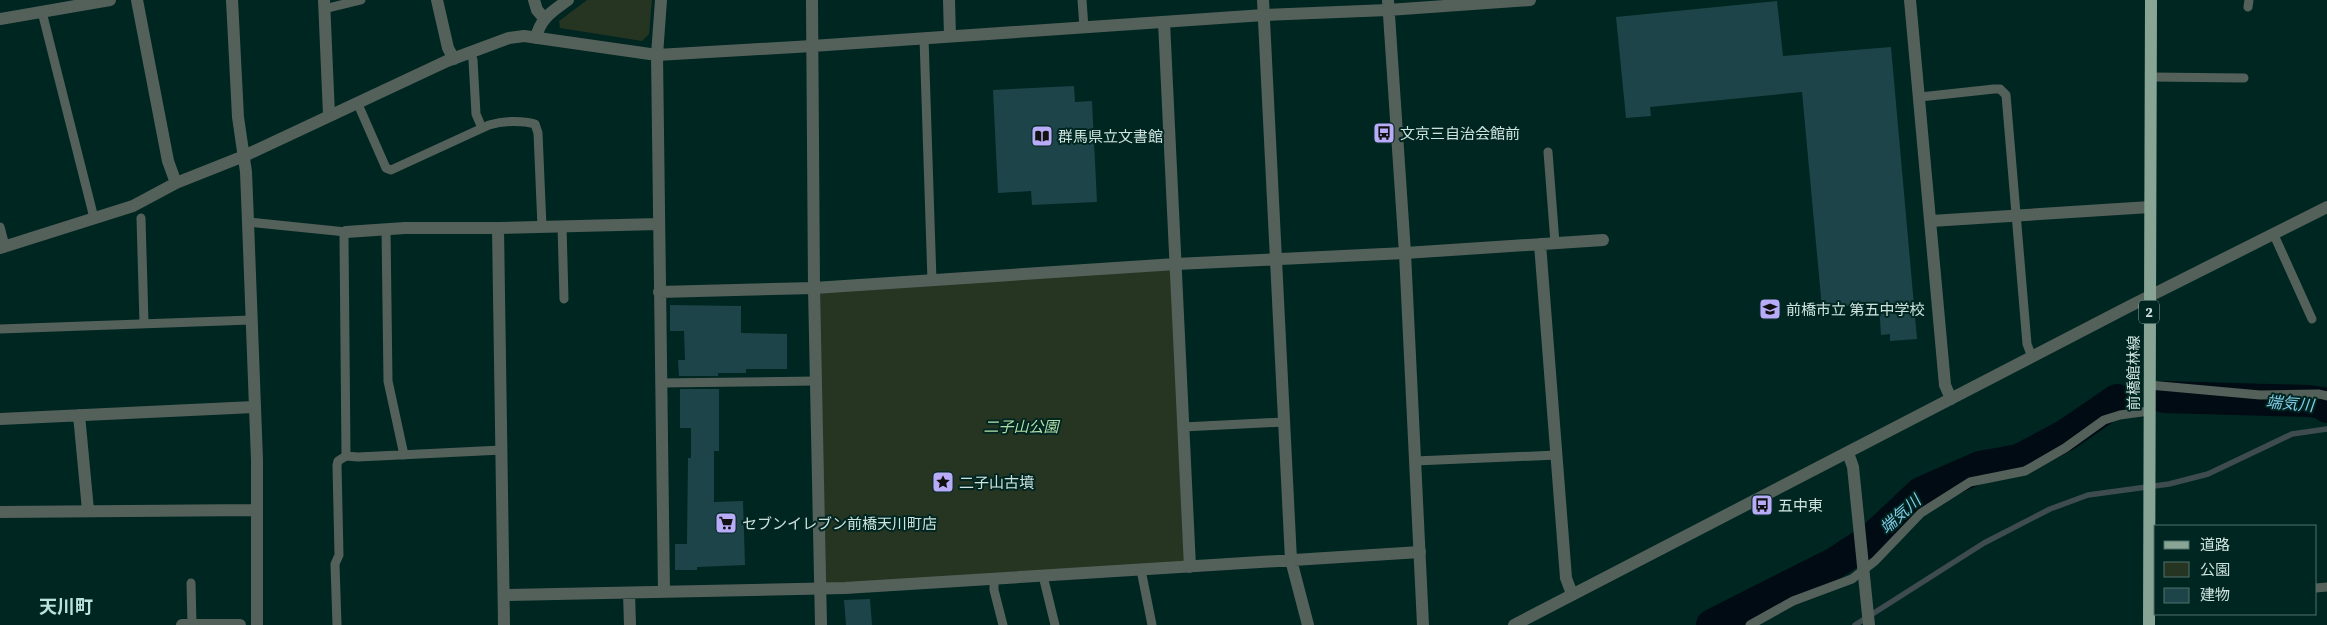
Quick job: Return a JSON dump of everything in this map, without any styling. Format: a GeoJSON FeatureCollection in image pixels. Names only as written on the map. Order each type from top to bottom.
{"type":"FeatureCollection","features":[{"type":"Feature","properties":{"kind":"main road","name":"前橋館林線"},"geometry":{"type":"LineString","coordinates":[[2149,625],[2152,600],[2149,411],[2152,77],[2150,0]]}},
{"type":"Feature","properties":{"kind":"street"},"geometry":{"type":"LineString","coordinates":[[0,19],[110,0]]}},
{"type":"Feature","properties":{"kind":"street"},"geometry":{"type":"LineString","coordinates":[[137,0],[168,161],[176,183]]}},
{"type":"Feature","properties":{"kind":"street"},"geometry":{"type":"LineString","coordinates":[[232,0],[238,117],[244,156],[248,222],[257,510],[257,625]]}},
{"type":"Feature","properties":{"kind":"street"},"geometry":{"type":"LineString","coordinates":[[437,0],[448,48],[454,58]]}},
{"type":"Feature","properties":{"kind":"street"},"geometry":{"type":"LineString","coordinates":[[534,0],[537,10],[544,18]]}},
{"type":"Feature","properties":{"kind":"street"},"geometry":{"type":"LineString","coordinates":[[536,38],[539,24],[544,18],[568,0]]}},
{"type":"Feature","properties":{"kind":"street"},"geometry":{"type":"LineString","coordinates":[[661,0],[657,55],[664,592]]}},
{"type":"Feature","properties":{"kind":"street"},"geometry":{"type":"LineString","coordinates":[[812,0],[814,288],[821,625]]}},
{"type":"Feature","properties":{"kind":"street"},"geometry":{"type":"LineString","coordinates":[[949,0],[950,36]]}},
{"type":"Feature","properties":{"kind":"street"},"geometry":{"type":"LineString","coordinates":[[1263,0],[1291,560],[1308,625]]}},
{"type":"Feature","properties":{"kind":"street"},"geometry":{"type":"LineString","coordinates":[[2,247],[132,206],[176,183],[244,156],[454,58],[509,38],[524,36],[657,55],[1084,28],[1388,5],[1522,0]]}},
{"type":"Feature","properties":{"kind":"street"},"geometry":{"type":"LineString","coordinates":[[1910,0],[1945,385],[1951,399]]}},
{"type":"Feature","properties":{"kind":"street"},"geometry":{"type":"LineString","coordinates":[[324,4],[329,115]]}},
{"type":"Feature","properties":{"kind":"street"},"geometry":{"type":"LineString","coordinates":[[1388,5],[1405,254],[1423,625]]}},
{"type":"Feature","properties":{"kind":"street"},"geometry":{"type":"LineString","coordinates":[[1164,22],[1190,567]]}},
{"type":"Feature","properties":{"kind":"street"},"geometry":{"type":"LineString","coordinates":[[1931,221],[2150,207]]}},
{"type":"Feature","properties":{"kind":"street"},"geometry":{"type":"LineString","coordinates":[[1514,625],[2327,207]]}},
{"type":"Feature","properties":{"kind":"street"},"geometry":{"type":"LineString","coordinates":[[346,232],[386,229],[659,224]]}},
{"type":"Feature","properties":{"kind":"street"},"geometry":{"type":"LineString","coordinates":[[498,228],[504,625]]}},
{"type":"Feature","properties":{"kind":"street"},"geometry":{"type":"LineString","coordinates":[[659,292],[814,288],[1176,264],[1276,258],[1405,254],[1604,240]]}},
{"type":"Feature","properties":{"kind":"street"},"geometry":{"type":"LineString","coordinates":[[1540,244],[1566,578],[1572,594]]}},
{"type":"Feature","properties":{"kind":"street"},"geometry":{"type":"LineString","coordinates":[[0,419],[254,406]]}},
{"type":"Feature","properties":{"kind":"street"},"geometry":{"type":"LineString","coordinates":[[79,415],[88,510]]}},
{"type":"Feature","properties":{"kind":"street"},"geometry":{"type":"LineString","coordinates":[[1848,453],[1853,468],[1869,625]]}},
{"type":"Feature","properties":{"kind":"street"},"geometry":{"type":"LineString","coordinates":[[0,512],[257,510]]}},
{"type":"Feature","properties":{"kind":"street"},"geometry":{"type":"LineString","coordinates":[[504,595],[820,589],[1420,552]]}},
{"type":"Feature","properties":{"kind":"street"},"geometry":{"type":"LineString","coordinates":[[629,593],[630,625]]}},
{"type":"Feature","properties":{"kind":"street"},"geometry":{"type":"LineString","coordinates":[[182,625],[240,625]]}},
{"type":"Feature","properties":{"kind":"lane"},"geometry":{"type":"LineString","coordinates":[[324,4],[361,0]]}},
{"type":"Feature","properties":{"kind":"lane"},"geometry":{"type":"LineString","coordinates":[[1082,0],[1084,28]]}},
{"type":"Feature","properties":{"kind":"lane"},"geometry":{"type":"LineString","coordinates":[[42,12],[94,218]]}},
{"type":"Feature","properties":{"kind":"lane"},"geometry":{"type":"LineString","coordinates":[[924,38],[932,281]]}},
{"type":"Feature","properties":{"kind":"lane"},"geometry":{"type":"LineString","coordinates":[[470,52],[473,60],[476,114],[482,128]]}},
{"type":"Feature","properties":{"kind":"lane"},"geometry":{"type":"LineString","coordinates":[[2152,77],[2244,78]]}},
{"type":"Feature","properties":{"kind":"lane"},"geometry":{"type":"LineString","coordinates":[[1920,96],[1994,89],[2003,92],[2008,101],[2027,344],[2032,357]]}},
{"type":"Feature","properties":{"kind":"lane"},"geometry":{"type":"LineString","coordinates":[[357,102],[386,168],[391,170],[482,128],[498,123],[528,122],[538,128],[542,227]]}},
{"type":"Feature","properties":{"kind":"lane"},"geometry":{"type":"LineString","coordinates":[[1548,152],[1555,243]]}},
{"type":"Feature","properties":{"kind":"lane"},"geometry":{"type":"LineString","coordinates":[[141,218],[144,323]]}},
{"type":"Feature","properties":{"kind":"lane"},"geometry":{"type":"LineString","coordinates":[[248,222],[346,232],[344,237],[346,456]]}},
{"type":"Feature","properties":{"kind":"lane"},"geometry":{"type":"LineString","coordinates":[[562,226],[564,299]]}},
{"type":"Feature","properties":{"kind":"lane"},"geometry":{"type":"LineString","coordinates":[[0,227],[2,247]]}},
{"type":"Feature","properties":{"kind":"lane"},"geometry":{"type":"LineString","coordinates":[[386,229],[387,374],[404,455]]}},
{"type":"Feature","properties":{"kind":"lane"},"geometry":{"type":"LineString","coordinates":[[2274,235],[2312,319]]}},
{"type":"Feature","properties":{"kind":"lane"},"geometry":{"type":"LineString","coordinates":[[0,329],[251,320]]}},
{"type":"Feature","properties":{"kind":"lane"},"geometry":{"type":"LineString","coordinates":[[661,383],[816,381]]}},
{"type":"Feature","properties":{"kind":"lane"},"geometry":{"type":"LineString","coordinates":[[2149,385],[2260,395],[2319,394],[2327,396]]}},
{"type":"Feature","properties":{"kind":"lane"},"geometry":{"type":"LineString","coordinates":[[1750,625],[1793,602],[1852,579],[1863,572],[1921,513],[1970,482],[2025,470],[2065,448],[2104,420],[2120,415],[2149,411]]}},
{"type":"Feature","properties":{"kind":"lane"},"geometry":{"type":"LineString","coordinates":[[1182,427],[1284,422]]}},
{"type":"Feature","properties":{"kind":"lane"},"geometry":{"type":"LineString","coordinates":[[337,625],[335,564],[339,555],[338,461],[346,456],[502,450]]}},
{"type":"Feature","properties":{"kind":"lane"},"geometry":{"type":"LineString","coordinates":[[1415,461],[1557,455]]}},
{"type":"Feature","properties":{"kind":"lane"},"geometry":{"type":"LineString","coordinates":[[1141,570],[1152,625]]}},
{"type":"Feature","properties":{"kind":"lane"},"geometry":{"type":"LineString","coordinates":[[1043,576],[1055,625]]}},
{"type":"Feature","properties":{"kind":"lane"},"geometry":{"type":"LineString","coordinates":[[994,579],[994,590],[1003,625]]}},
{"type":"Feature","properties":{"kind":"lane"},"geometry":{"type":"LineString","coordinates":[[191,583],[192,624]]}},
{"type":"Feature","properties":{"kind":"green space"},"geometry":{"type":"Polygon","coordinates":[[[587,0],[652,0],[649,34],[642,41],[560,28],[559,21],[587,0]]]}},
{"type":"Feature","properties":{"kind":"green space","name":"二子山公園"},"geometry":{"type":"Polygon","coordinates":[[[1176,264],[1190,567],[820,589],[814,288],[1176,264]]]}},
{"type":"Feature","properties":{"kind":"building"},"geometry":{"type":"Polygon","coordinates":[[[1777,1],[1783,56],[1891,47],[1917,339],[1890,341],[1890,334],[1881,335],[1879,303],[1822,308],[1802,92],[1650,107],[1651,116],[1626,118],[1616,17],[1777,1]]]}},
{"type":"Feature","properties":{"kind":"building"},"geometry":{"type":"Polygon","coordinates":[[[1074,86],[1075,102],[1092,101],[1097,202],[1032,205],[1031,191],[998,193],[993,90],[1074,86]]]}},
{"type":"Feature","properties":{"kind":"building"},"geometry":{"type":"Polygon","coordinates":[[[670,305],[741,306],[741,333],[787,334],[787,369],[746,369],[746,373],[718,373],[718,376],[679,376],[678,360],[685,360],[684,331],[670,331],[670,305]]]}},
{"type":"Feature","properties":{"kind":"building"},"geometry":{"type":"Polygon","coordinates":[[[680,389],[719,389],[719,451],[714,451],[714,502],[743,501],[745,565],[697,567],[697,570],[675,570],[675,544],[687,544],[688,458],[691,458],[691,428],[680,428],[680,389]]]}},
{"type":"Feature","properties":{"kind":"building"},"geometry":{"type":"Polygon","coordinates":[[[870,599],[872,625],[846,625],[844,600],[870,599]]]}},
{"type":"Feature","properties":{"kind":"waterway","name":"端気川"},"geometry":{"type":"LineString","coordinates":[[2164,397],[2309,401],[2323,403],[2327,407]]}},
{"type":"Feature","properties":{"kind":"waterway","name":"端気川"},"geometry":{"type":"LineString","coordinates":[[1712,625],[1835,563],[1873,538],[1921,493],[1980,467],[2019,460],[2066,435],[2117,400]]}},
{"type":"Feature","properties":{"kind":"waterway"},"geometry":{"type":"LineString","coordinates":[[1855,625],[1984,543],[2050,509],[2088,495],[2169,484],[2208,474],[2292,434],[2327,429]]}},
{"type":"Feature","properties":{"kind":"place","name":"文京三自治会館前"},"geometry":{"type":"Point","coordinates":[1384,133]}},
{"type":"Feature","properties":{"kind":"place","name":"群馬県立文書館"},"geometry":{"type":"Point","coordinates":[1042,136]}},
{"type":"Feature","properties":{"kind":"place","name":"前橋市立 第五中学校"},"geometry":{"type":"Point","coordinates":[1770,309]}},
{"type":"Feature","properties":{"kind":"place","name":"二子山古墳"},"geometry":{"type":"Point","coordinates":[943,482]}},
{"type":"Feature","properties":{"kind":"place","name":"五中東"},"geometry":{"type":"Point","coordinates":[1762,505]}},
{"type":"Feature","properties":{"kind":"place","name":"セブンイレブン前橋天川町店"},"geometry":{"type":"Point","coordinates":[726,523]}},
{"type":"Feature","properties":{"kind":"district","name":"天川町"},"geometry":{"type":"Point","coordinates":[66,606]}}]}
